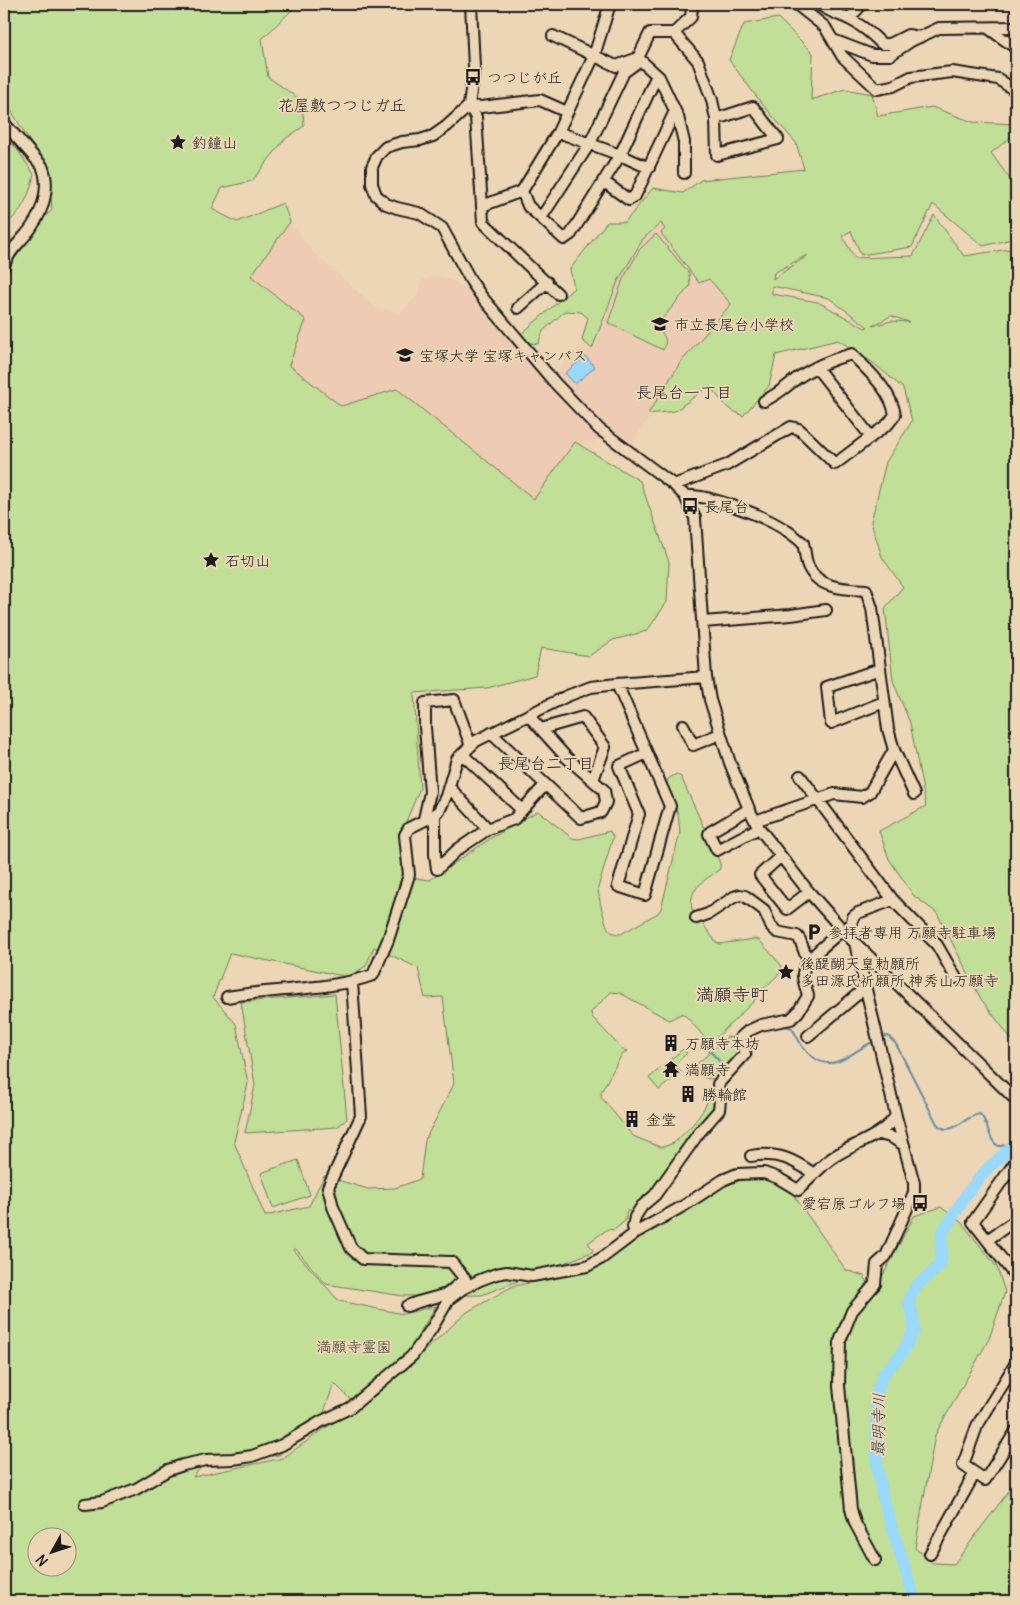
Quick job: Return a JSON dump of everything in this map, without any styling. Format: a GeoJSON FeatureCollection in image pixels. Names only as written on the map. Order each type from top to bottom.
{"type":"FeatureCollection","features":[{"type":"Feature","properties":{"kind":"street"},"geometry":{"type":"LineString","coordinates":[[472,4],[474,67],[468,106],[447,126],[433,136],[386,147],[372,167],[372,184],[376,195],[386,204],[419,213],[442,228],[482,297],[555,383],[599,429],[674,485],[685,496],[695,518],[706,677],[710,700],[720,734],[739,785],[757,825],[809,892],[848,936],[1016,1100]]}},
{"type":"Feature","properties":{"kind":"street"},"geometry":{"type":"LineString","coordinates":[[482,206],[522,191],[558,132],[594,56],[610,4]]}},
{"type":"Feature","properties":{"kind":"street"},"geometry":{"type":"LineString","coordinates":[[541,218],[590,143],[624,72],[635,64],[650,33],[674,33],[691,17],[694,4]]}},
{"type":"Feature","properties":{"kind":"street"},"geometry":{"type":"LineString","coordinates":[[796,4],[825,27],[842,56],[877,89],[893,86],[911,78],[952,72],[998,79],[1016,91]]}},
{"type":"Feature","properties":{"kind":"street"},"geometry":{"type":"LineString","coordinates":[[819,4],[830,12],[849,19],[869,30],[882,44],[890,44],[908,35],[920,37]]}},
{"type":"Feature","properties":{"kind":"street"},"geometry":{"type":"LineString","coordinates":[[849,19],[862,4]]}},
{"type":"Feature","properties":{"kind":"street"},"geometry":{"type":"LineString","coordinates":[[833,40],[872,56],[890,55],[939,28],[1016,27]]}},
{"type":"Feature","properties":{"kind":"street"},"geometry":{"type":"LineString","coordinates":[[988,28],[1016,48]]}},
{"type":"Feature","properties":{"kind":"street"},"geometry":{"type":"LineString","coordinates":[[674,33],[698,61],[712,100],[716,119],[717,155],[778,139],[753,106],[716,119]]}},
{"type":"Feature","properties":{"kind":"street"},"geometry":{"type":"LineString","coordinates":[[553,36],[616,66],[638,58]]}},
{"type":"Feature","properties":{"kind":"street"},"geometry":{"type":"LineString","coordinates":[[638,58],[657,76],[675,111],[684,142],[684,174]]}},
{"type":"Feature","properties":{"kind":"street"},"geometry":{"type":"LineString","coordinates":[[522,191],[528,206],[564,239],[571,234],[620,155],[657,76]]}},
{"type":"Feature","properties":{"kind":"street"},"geometry":{"type":"LineString","coordinates":[[468,106],[481,107],[540,100],[567,112]]}},
{"type":"Feature","properties":{"kind":"street"},"geometry":{"type":"LineString","coordinates":[[468,106],[476,117],[483,222],[558,294]]}},
{"type":"Feature","properties":{"kind":"street"},"geometry":{"type":"LineString","coordinates":[[603,181],[629,200],[635,196],[675,111]]}},
{"type":"Feature","properties":{"kind":"street"},"geometry":{"type":"LineString","coordinates":[[4,123],[42,166],[46,174],[47,187],[43,206],[32,227],[6,259],[4,266]]}},
{"type":"Feature","properties":{"kind":"street"},"geometry":{"type":"LineString","coordinates":[[558,132],[590,143],[649,168]]}},
{"type":"Feature","properties":{"kind":"street"},"geometry":{"type":"LineString","coordinates":[[518,308],[547,282]]}},
{"type":"Feature","properties":{"kind":"street"},"geometry":{"type":"LineString","coordinates":[[674,485],[727,465],[791,427],[799,428],[834,464],[888,424],[895,415],[893,404],[884,388],[852,354],[831,359],[816,367],[797,378],[778,394],[764,401]]}},
{"type":"Feature","properties":{"kind":"street"},"geometry":{"type":"LineString","coordinates":[[816,367],[871,437]]}},
{"type":"Feature","properties":{"kind":"street"},"geometry":{"type":"LineString","coordinates":[[685,496],[694,495],[735,506],[783,528],[804,543],[808,566],[818,580],[834,588],[866,590],[872,608],[888,729],[894,750],[914,794]]}},
{"type":"Feature","properties":{"kind":"street"},"geometry":{"type":"LineString","coordinates":[[703,622],[791,615],[826,610]]}},
{"type":"Feature","properties":{"kind":"street"},"geometry":{"type":"LineString","coordinates":[[880,669],[827,687],[831,723],[884,702]]}},
{"type":"Feature","properties":{"kind":"street"},"geometry":{"type":"LineString","coordinates":[[227,997],[352,982],[373,975],[388,940],[409,875],[406,835],[409,828],[435,815],[440,809],[458,759],[476,741],[567,696],[591,687],[706,677]]}},
{"type":"Feature","properties":{"kind":"street"},"geometry":{"type":"LineString","coordinates":[[617,684],[647,753],[670,806],[645,895],[618,886],[639,814],[619,766],[647,753]]}},
{"type":"Feature","properties":{"kind":"street"},"geometry":{"type":"LineString","coordinates":[[424,819],[430,792],[425,703],[454,700],[471,746]]}},
{"type":"Feature","properties":{"kind":"street"},"geometry":{"type":"LineString","coordinates":[[491,734],[581,818],[601,812],[606,802],[604,790],[566,757],[528,715]]}},
{"type":"Feature","properties":{"kind":"street"},"geometry":{"type":"LineString","coordinates":[[541,729],[582,717],[605,747],[593,780]]}},
{"type":"Feature","properties":{"kind":"street"},"geometry":{"type":"LineString","coordinates":[[683,725],[693,745],[720,734]]}},
{"type":"Feature","properties":{"kind":"street"},"geometry":{"type":"LineString","coordinates":[[749,809],[710,832],[709,834],[717,850],[757,825],[817,800],[834,794],[862,797],[870,792],[894,750]]}},
{"type":"Feature","properties":{"kind":"street"},"geometry":{"type":"LineString","coordinates":[[462,754],[522,810]]}},
{"type":"Feature","properties":{"kind":"street"},"geometry":{"type":"LineString","coordinates":[[800,776],[893,900],[937,945],[956,978]]}},
{"type":"Feature","properties":{"kind":"street"},"geometry":{"type":"LineString","coordinates":[[435,815],[437,869],[458,850],[488,829],[514,820],[545,785]]}},
{"type":"Feature","properties":{"kind":"street"},"geometry":{"type":"LineString","coordinates":[[449,787],[488,829]]}},
{"type":"Feature","properties":{"kind":"street"},"geometry":{"type":"LineString","coordinates":[[781,856],[760,875],[787,909],[809,892]]}},
{"type":"Feature","properties":{"kind":"street"},"geometry":{"type":"LineString","coordinates":[[696,918],[708,914],[734,897],[745,896],[764,910],[771,926],[777,932],[797,936],[808,961]]}},
{"type":"Feature","properties":{"kind":"street"},"geometry":{"type":"LineString","coordinates":[[875,1560],[855,1524],[851,1510],[839,1386],[840,1342],[852,1310],[874,1284],[877,1264],[886,1256],[914,1192],[914,1183],[865,988],[848,936],[853,917],[858,913],[893,900]]}},
{"type":"Feature","properties":{"kind":"street"},"geometry":{"type":"LineString","coordinates":[[635,1232],[633,1227],[635,1217],[642,1206],[655,1195],[698,1134],[719,1110],[718,1084],[745,1054],[740,1038],[748,1031],[761,1025],[791,1019],[807,999],[808,994],[803,970],[808,961],[848,936]]}},
{"type":"Feature","properties":{"kind":"street"},"geometry":{"type":"LineString","coordinates":[[352,982],[361,1116],[328,1187],[333,1207],[351,1248],[364,1259],[451,1262],[465,1278],[447,1294],[407,1306]]}},
{"type":"Feature","properties":{"kind":"street"},"geometry":{"type":"LineString","coordinates":[[808,1036],[865,988]]}},
{"type":"Feature","properties":{"kind":"street"},"geometry":{"type":"LineString","coordinates":[[85,1504],[102,1502],[136,1489],[168,1470],[183,1465],[206,1460],[252,1456],[282,1445],[322,1421],[350,1408],[412,1356],[432,1328],[449,1299],[462,1289],[496,1274],[507,1272],[532,1276],[587,1266],[602,1258],[635,1232],[685,1205],[723,1180],[737,1174],[764,1173],[778,1178],[798,1190],[833,1157],[857,1143],[878,1134],[896,1116]]}},
{"type":"Feature","properties":{"kind":"street"},"geometry":{"type":"LineString","coordinates":[[878,1134],[890,1137],[904,1145]]}},
{"type":"Feature","properties":{"kind":"street"},"geometry":{"type":"LineString","coordinates":[[751,1156],[771,1154],[800,1165],[814,1174]]}},
{"type":"Feature","properties":{"kind":"street"},"geometry":{"type":"LineString","coordinates":[[1016,1161],[973,1222],[1016,1278]]}},
{"type":"Feature","properties":{"kind":"street"},"geometry":{"type":"LineString","coordinates":[[987,1240],[1016,1220]]}},
{"type":"Feature","properties":{"kind":"street"},"geometry":{"type":"LineString","coordinates":[[1016,1363],[977,1426],[963,1466],[985,1480],[1016,1431]]}},
{"type":"Feature","properties":{"kind":"street"},"geometry":{"type":"LineString","coordinates":[[930,1554],[976,1474]]}},
{"type":"Feature","properties":{"kind":"shaded area","name":"宝塚大学 宝塚キャンパス"},"geometry":{"type":"Polygon","coordinates":[[[287,218],[314,253],[376,308],[400,313],[418,295],[422,281],[436,274],[467,288],[513,345],[586,426],[601,439],[592,443],[582,444],[538,507],[338,407],[284,366],[247,273],[287,218]]]}},
{"type":"Feature","properties":{"kind":"shaded area","name":"市立長尾台小学校"},"geometry":{"type":"Polygon","coordinates":[[[661,222],[737,300],[678,370],[630,448],[602,423],[554,374],[578,348],[593,352],[618,281],[643,239],[661,222]]]}},
{"type":"Feature","properties":{"kind":"green space","name":"満願寺霊園"},"geometry":{"type":"Polygon","coordinates":[[[4,4],[298,4],[262,39],[268,77],[302,101],[304,126],[285,139],[252,181],[222,188],[212,209],[237,222],[283,203],[290,222],[251,276],[306,320],[289,365],[341,406],[397,389],[534,499],[575,442],[640,481],[669,562],[667,602],[647,631],[613,640],[589,656],[541,648],[535,675],[487,688],[414,693],[420,788],[400,836],[403,877],[430,880],[491,838],[538,811],[572,838],[579,839],[610,831],[613,837],[598,892],[607,927],[611,932],[621,934],[658,913],[661,909],[680,832],[678,814],[666,784],[668,779],[676,774],[681,777],[720,863],[720,869],[703,881],[695,890],[691,901],[692,909],[719,944],[759,940],[781,965],[782,969],[755,997],[755,1000],[712,1042],[708,1041],[684,1014],[669,1020],[620,993],[611,992],[591,1012],[592,1017],[623,1050],[627,1051],[621,1056],[601,1092],[601,1097],[633,1136],[660,1147],[674,1143],[698,1118],[706,1104],[712,1087],[715,1090],[716,1102],[649,1195],[630,1212],[627,1210],[625,1221],[614,1230],[608,1229],[588,1243],[593,1250],[592,1252],[482,1295],[403,1296],[326,1284],[296,1249],[293,1249],[339,1301],[403,1314],[436,1306],[409,1351],[355,1404],[334,1383],[323,1415],[279,1455],[202,1466],[193,1477],[283,1458],[348,1412],[422,1353],[467,1312],[513,1286],[583,1273],[606,1262],[630,1242],[660,1227],[727,1185],[748,1178],[769,1180],[790,1190],[846,1270],[864,1276],[868,1283],[880,1281],[914,1216],[941,1207],[962,1223],[997,1267],[1005,1292],[989,1339],[935,1435],[915,1548],[933,1563],[954,1564],[1014,1484],[1016,1476],[1016,1601],[4,1601],[4,256],[52,210],[49,173],[4,99],[4,4]],[[374,947],[366,966],[348,977],[230,953],[213,997],[236,1024],[248,1083],[234,1142],[265,1216],[309,1206],[324,1176],[368,1189],[395,1188],[420,1179],[425,1140],[454,1084],[443,997],[425,998],[418,968],[374,947]]]}},
{"type":"Feature","properties":{"kind":"green space"},"geometry":{"type":"Polygon","coordinates":[[[778,18],[813,53],[811,100],[845,89],[872,94],[878,116],[932,107],[973,122],[1016,124],[1016,133],[991,153],[1012,182],[1010,195],[1016,206],[1016,238],[983,246],[933,204],[912,247],[861,255],[851,231],[842,236],[855,258],[913,256],[934,215],[964,256],[1016,248],[1016,1045],[981,999],[937,913],[914,896],[889,859],[879,831],[926,806],[910,723],[893,681],[885,608],[903,587],[882,557],[871,522],[886,462],[912,421],[903,388],[872,362],[838,340],[776,355],[769,386],[743,416],[728,408],[709,386],[675,411],[648,414],[680,363],[731,304],[709,279],[699,283],[661,233],[665,229],[661,223],[643,239],[618,281],[592,349],[582,340],[588,318],[581,312],[565,311],[543,331],[538,344],[530,343],[521,334],[574,288],[570,269],[607,222],[625,222],[653,188],[683,193],[701,180],[804,169],[796,143],[762,104],[729,60],[744,24],[778,18]],[[807,256],[774,273],[773,279],[807,256]],[[772,286],[772,294],[818,302],[865,328],[868,327],[829,298],[772,286]],[[891,316],[872,326],[891,321],[909,322],[891,316]]]}},
{"type":"Feature","properties":{"kind":"green space"},"geometry":{"type":"Polygon","coordinates":[[[4,141],[14,145],[34,174],[24,203],[16,215],[4,225],[4,141]]]}},
{"type":"Feature","properties":{"kind":"green space"},"geometry":{"type":"Polygon","coordinates":[[[656,234],[689,273],[690,286],[656,326],[665,339],[663,350],[608,323],[623,279],[640,249],[656,234]]]}},
{"type":"Feature","properties":{"kind":"green space"},"geometry":{"type":"Polygon","coordinates":[[[335,994],[347,1119],[337,1127],[245,1133],[255,1085],[241,1002],[335,994]]]}},
{"type":"Feature","properties":{"kind":"green space"},"geometry":{"type":"Polygon","coordinates":[[[727,1037],[734,1038],[742,1052],[727,1070],[720,1075],[708,1079],[702,1076],[696,1069],[696,1065],[727,1037]]]}},
{"type":"Feature","properties":{"kind":"green space"},"geometry":{"type":"Polygon","coordinates":[[[683,1049],[687,1053],[675,1064],[681,1072],[659,1090],[649,1078],[683,1049]]]}},
{"type":"Feature","properties":{"kind":"green space"},"geometry":{"type":"Polygon","coordinates":[[[298,1160],[310,1195],[273,1208],[261,1173],[298,1160]]]}},
{"type":"Feature","properties":{"kind":"water"},"geometry":{"type":"Polygon","coordinates":[[[585,356],[595,367],[575,384],[565,373],[585,356]]]}},
{"type":"Feature","properties":{"kind":"waterway"},"geometry":{"type":"LineString","coordinates":[[728,1080],[752,1055],[750,1037],[770,1028],[782,1026],[792,1028],[802,1046],[821,1062],[838,1062],[874,1041]]}},
{"type":"Feature","properties":{"kind":"waterway"},"geometry":{"type":"LineString","coordinates":[[881,1037],[888,1036],[896,1044],[937,1124],[942,1128],[953,1128],[974,1115],[980,1114],[996,1144],[999,1146],[1015,1145]]}},
{"type":"Feature","properties":{"kind":"waterway"},"geometry":{"type":"LineString","coordinates":[[707,1048],[726,1068]]}},
{"type":"Feature","properties":{"kind":"waterway","name":"最明寺川"},"geometry":{"type":"LineString","coordinates":[[915,1601],[882,1495],[877,1465],[876,1400],[879,1385],[883,1374],[902,1353],[914,1330],[913,1316],[909,1304],[911,1295],[916,1286],[937,1268],[941,1260],[942,1233],[968,1192],[986,1170],[1016,1143]]}},
{"type":"Feature","properties":{"kind":"place","name":"つつじが丘"},"geometry":{"type":"Point","coordinates":[473,77]}},
{"type":"Feature","properties":{"kind":"place","name":"釣鐘山"},"geometry":{"type":"Point","coordinates":[178,142]}},
{"type":"Feature","properties":{"kind":"place","name":"市立長尾台小学校"},"geometry":{"type":"Point","coordinates":[660,324]}},
{"type":"Feature","properties":{"kind":"place","name":"宝塚大学 宝塚キャンパス"},"geometry":{"type":"Point","coordinates":[405,355]}},
{"type":"Feature","properties":{"kind":"place","name":"長尾台"},"geometry":{"type":"Point","coordinates":[690,506]}},
{"type":"Feature","properties":{"kind":"place","name":"石切山"},"geometry":{"type":"Point","coordinates":[211,560]}},
{"type":"Feature","properties":{"kind":"place","name":"参拝者専用 万願寺駐車場"},"geometry":{"type":"Point","coordinates":[814,932]}},
{"type":"Feature","properties":{"kind":"place","name":"後醍醐天皇勅願所 多田源氏祈願所 神秀山万願寺"},"geometry":{"type":"Point","coordinates":[786,972]}},
{"type":"Feature","properties":{"kind":"place","name":"万願寺本坊"},"geometry":{"type":"Point","coordinates":[671,1043]}},
{"type":"Feature","properties":{"kind":"place","name":"満願寺"},"geometry":{"type":"Point","coordinates":[671,1069]}},
{"type":"Feature","properties":{"kind":"place","name":"勝輪館"},"geometry":{"type":"Point","coordinates":[688,1094]}},
{"type":"Feature","properties":{"kind":"place","name":"金堂"},"geometry":{"type":"Point","coordinates":[632,1119]}},
{"type":"Feature","properties":{"kind":"place","name":"愛宕原ゴルフ場"},"geometry":{"type":"Point","coordinates":[920,1203]}},
{"type":"Feature","properties":{"kind":"district","name":"花屋敷つつじガ丘"},"geometry":{"type":"Point","coordinates":[342,105]}},
{"type":"Feature","properties":{"kind":"district","name":"長尾台一丁目"},"geometry":{"type":"Point","coordinates":[684,392]}},
{"type":"Feature","properties":{"kind":"district","name":"長尾台二丁目"},"geometry":{"type":"Point","coordinates":[546,763]}},
{"type":"Feature","properties":{"kind":"district","name":"満願寺町"},"geometry":{"type":"Point","coordinates":[732,994]}}]}
